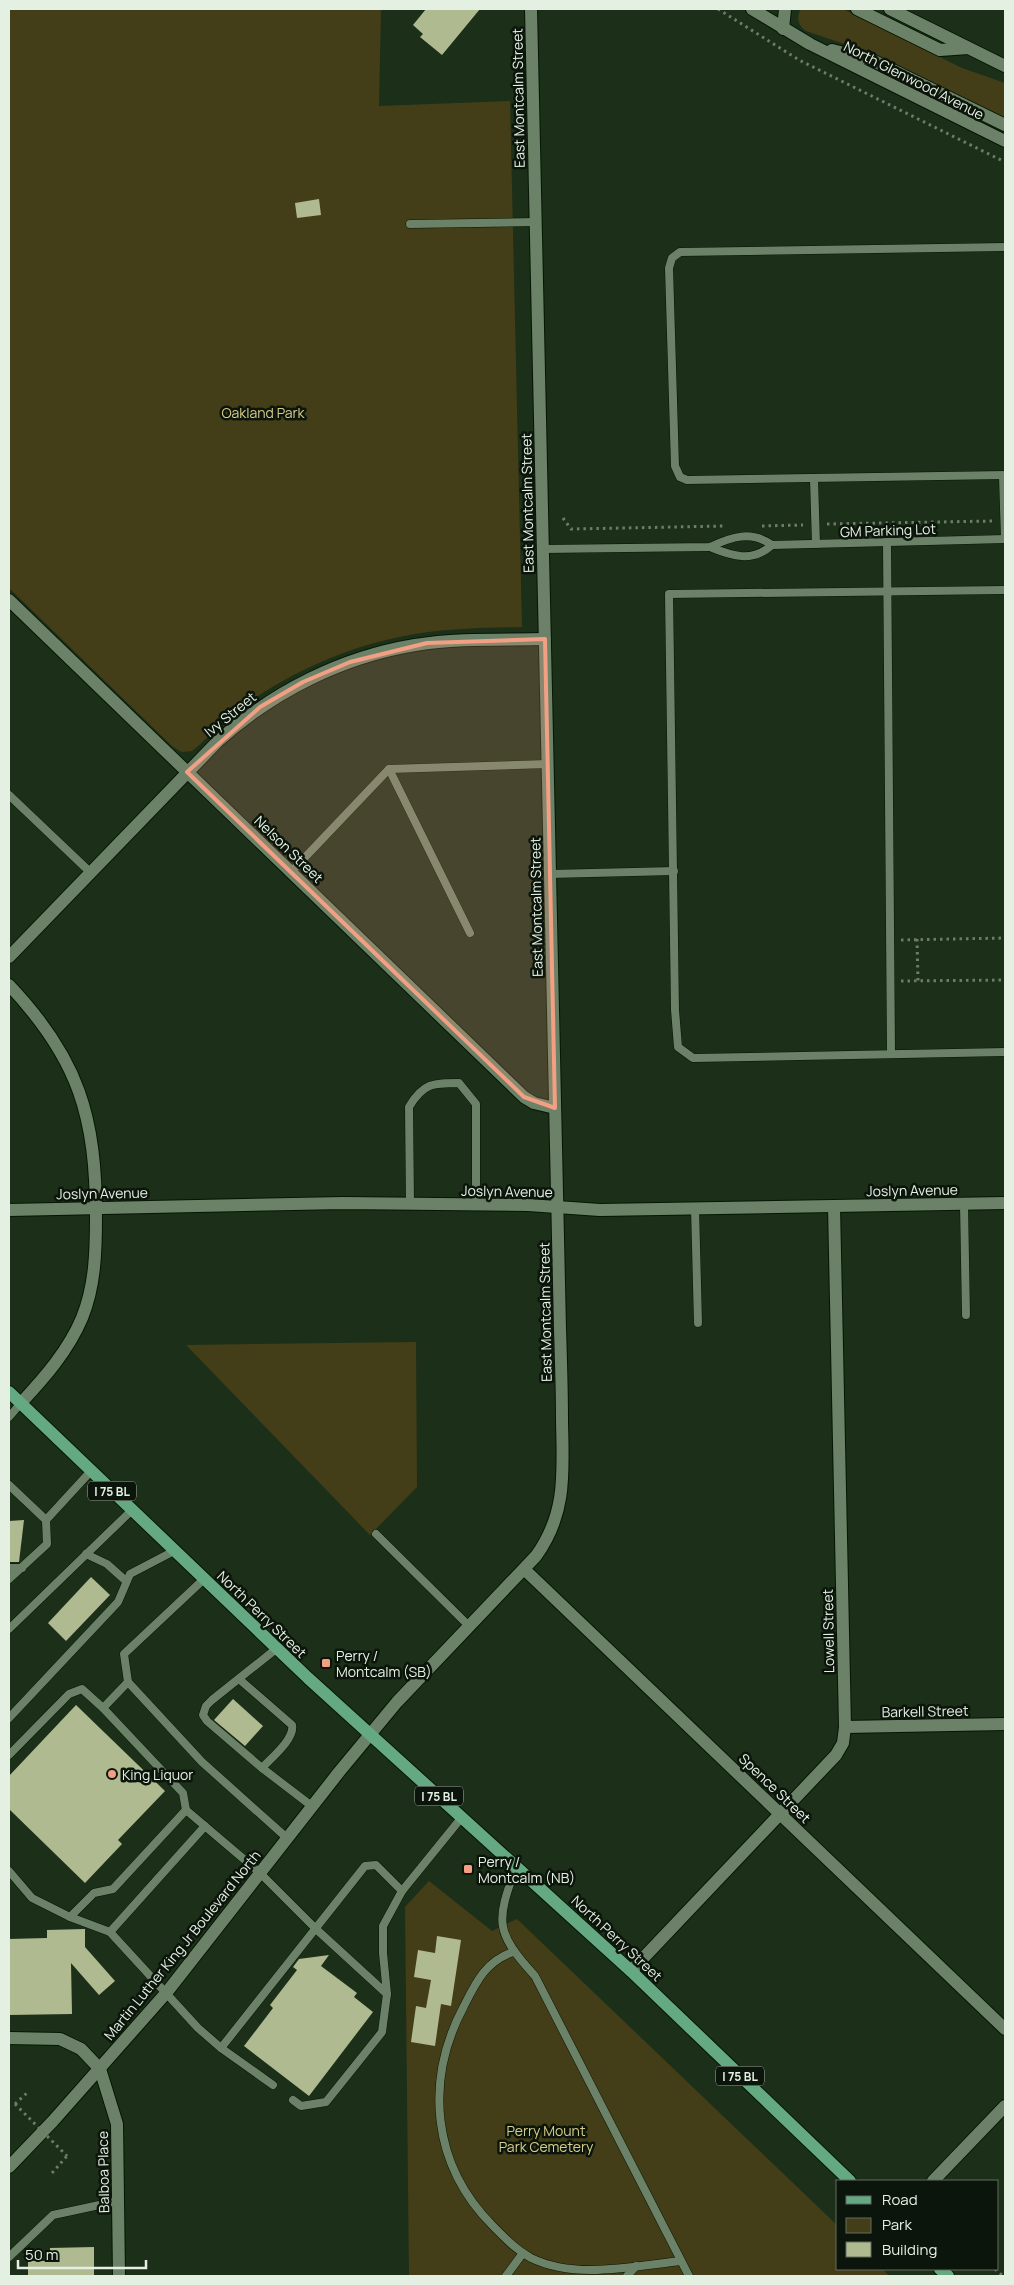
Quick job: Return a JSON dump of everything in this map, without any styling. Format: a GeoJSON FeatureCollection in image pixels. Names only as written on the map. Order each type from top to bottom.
{"type":"FeatureCollection","features":[{"type":"Feature","properties":{"kind":"main road","name":"North Perry Street"},"geometry":{"type":"LineString","coordinates":[[9,1392],[276,1649],[631,1971],[849,2180]]}},
{"type":"Feature","properties":{"kind":"street","name":"East Montcalm Street"},"geometry":{"type":"LineString","coordinates":[[370,1734],[397,1702],[541,1550],[552,1530],[562,1490],[556,1108],[531,9]]}},
{"type":"Feature","properties":{"kind":"street","name":"North Glenwood Avenue"},"geometry":{"type":"LineString","coordinates":[[752,9],[810,44],[1005,141]]}},
{"type":"Feature","properties":{"kind":"street"},"geometry":{"type":"LineString","coordinates":[[784,29],[786,9]]}},
{"type":"Feature","properties":{"kind":"street"},"geometry":{"type":"LineString","coordinates":[[858,9],[940,50],[971,48]]}},
{"type":"Feature","properties":{"kind":"street"},"geometry":{"type":"LineString","coordinates":[[890,9],[1005,66]]}},
{"type":"Feature","properties":{"kind":"street","name":"North Glenwood Avenue"},"geometry":{"type":"LineString","coordinates":[[810,44],[872,60],[1005,125]]}},
{"type":"Feature","properties":{"kind":"street","name":"Nelson Street"},"geometry":{"type":"LineString","coordinates":[[9,600],[524,1097],[534,1103],[556,1108]]}},
{"type":"Feature","properties":{"kind":"street","name":"Ivy Street"},"geometry":{"type":"LineString","coordinates":[[9,957],[187,772],[237,724],[260,707],[303,682],[350,662],[390,650],[427,644],[545,640]]}},
{"type":"Feature","properties":{"kind":"street"},"geometry":{"type":"LineString","coordinates":[[9,985],[33,1011],[53,1037],[80,1092],[92,1142],[96,1208],[94,1271],[82,1317],[60,1356],[21,1404]]}},
{"type":"Feature","properties":{"kind":"street","name":"Joslyn Avenue"},"geometry":{"type":"LineString","coordinates":[[9,1210],[328,1203],[558,1207],[600,1210],[1005,1203]]}},
{"type":"Feature","properties":{"kind":"street","name":"Lowell Street"},"geometry":{"type":"LineString","coordinates":[[631,1971],[836,1755],[843,1743],[845,1727],[834,1206]]}},
{"type":"Feature","properties":{"kind":"street","name":"Spence Street"},"geometry":{"type":"LineString","coordinates":[[524,1569],[1005,2029]]}},
{"type":"Feature","properties":{"kind":"street","name":"Barkell Street"},"geometry":{"type":"LineString","coordinates":[[845,1727],[1005,1724]]}},
{"type":"Feature","properties":{"kind":"street","name":"Martin Luther King Jr Boulevard North"},"geometry":{"type":"LineString","coordinates":[[9,2167],[100,2069],[167,1992],[370,1734]]}},
{"type":"Feature","properties":{"kind":"street"},"geometry":{"type":"LineString","coordinates":[[9,2038],[60,2039],[81,2050],[100,2069]]}},
{"type":"Feature","properties":{"kind":"street","name":"Balboa Place"},"geometry":{"type":"LineString","coordinates":[[100,2069],[117,2124],[119,2276]]}},
{"type":"Feature","properties":{"kind":"street"},"geometry":{"type":"LineString","coordinates":[[934,2180],[1005,2106]]}},
{"type":"Feature","properties":{"kind":"lane"},"geometry":{"type":"LineString","coordinates":[[410,224],[536,222]]}},
{"type":"Feature","properties":{"kind":"lane"},"geometry":{"type":"LineString","coordinates":[[1005,247],[680,252],[672,258],[669,268],[675,466],[680,477],[687,480],[1004,476],[1005,539]]}},
{"type":"Feature","properties":{"kind":"lane"},"geometry":{"type":"LineString","coordinates":[[814,479],[816,544]]}},
{"type":"Feature","properties":{"kind":"lane","name":"GM Parking Lot"},"geometry":{"type":"LineString","coordinates":[[543,549],[710,546],[731,537],[760,537],[772,545],[1005,539]]}},
{"type":"Feature","properties":{"kind":"lane"},"geometry":{"type":"LineString","coordinates":[[887,542],[891,1053]]}},
{"type":"Feature","properties":{"kind":"lane","name":"GM Parking Lot"},"geometry":{"type":"LineString","coordinates":[[710,546],[731,556],[761,555],[772,545]]}},
{"type":"Feature","properties":{"kind":"lane"},"geometry":{"type":"LineString","coordinates":[[1005,590],[669,594],[675,1010],[678,1046],[693,1058],[1005,1052]]}},
{"type":"Feature","properties":{"kind":"lane"},"geometry":{"type":"LineString","coordinates":[[291,872],[389,769],[548,764]]}},
{"type":"Feature","properties":{"kind":"lane"},"geometry":{"type":"LineString","coordinates":[[389,769],[470,933]]}},
{"type":"Feature","properties":{"kind":"lane"},"geometry":{"type":"LineString","coordinates":[[9,795],[90,872]]}},
{"type":"Feature","properties":{"kind":"lane"},"geometry":{"type":"LineString","coordinates":[[550,874],[674,871]]}},
{"type":"Feature","properties":{"kind":"lane"},"geometry":{"type":"LineString","coordinates":[[410,1204],[409,1107],[417,1093],[434,1083],[459,1083],[476,1104],[476,1205]]}},
{"type":"Feature","properties":{"kind":"lane"},"geometry":{"type":"LineString","coordinates":[[964,1204],[966,1315]]}},
{"type":"Feature","properties":{"kind":"lane"},"geometry":{"type":"LineString","coordinates":[[695,1208],[698,1324]]}},
{"type":"Feature","properties":{"kind":"lane"},"geometry":{"type":"LineString","coordinates":[[9,1417],[21,1404]]}},
{"type":"Feature","properties":{"kind":"lane"},"geometry":{"type":"LineString","coordinates":[[46,1520],[91,1472]]}},
{"type":"Feature","properties":{"kind":"lane"},"geometry":{"type":"LineString","coordinates":[[9,1485],[46,1520],[47,1544],[9,1579]]}},
{"type":"Feature","properties":{"kind":"lane"},"geometry":{"type":"LineString","coordinates":[[9,1630],[132,1510]]}},
{"type":"Feature","properties":{"kind":"lane"},"geometry":{"type":"LineString","coordinates":[[376,1534],[470,1627]]}},
{"type":"Feature","properties":{"kind":"lane"},"geometry":{"type":"LineString","coordinates":[[9,1718],[118,1602],[126,1581],[137,1569],[174,1551]]}},
{"type":"Feature","properties":{"kind":"lane"},"geometry":{"type":"LineString","coordinates":[[86,1554],[107,1564],[126,1581]]}},
{"type":"Feature","properties":{"kind":"lane"},"geometry":{"type":"LineString","coordinates":[[9,1568],[22,1568]]}},
{"type":"Feature","properties":{"kind":"lane"},"geometry":{"type":"LineString","coordinates":[[204,1580],[124,1654],[128,1682],[202,1762],[287,1838]]}},
{"type":"Feature","properties":{"kind":"lane"},"geometry":{"type":"LineString","coordinates":[[276,1649],[212,1700],[203,1715],[207,1721],[262,1768],[313,1807]]}},
{"type":"Feature","properties":{"kind":"lane"},"geometry":{"type":"LineString","coordinates":[[239,1679],[292,1724],[293,1730],[290,1737],[262,1768]]}},
{"type":"Feature","properties":{"kind":"lane"},"geometry":{"type":"LineString","coordinates":[[103,1708],[128,1682]]}},
{"type":"Feature","properties":{"kind":"lane"},"geometry":{"type":"LineString","coordinates":[[9,1755],[69,1694],[82,1689],[103,1708],[183,1793],[186,1810],[260,1873],[316,1929],[387,1994]]}},
{"type":"Feature","properties":{"kind":"lane"},"geometry":{"type":"LineString","coordinates":[[70,1917],[94,1893],[113,1889],[186,1810]]}},
{"type":"Feature","properties":{"kind":"lane"},"geometry":{"type":"LineString","coordinates":[[293,2100],[300,2106],[326,2102],[382,2032],[387,1994],[383,1953],[383,1926],[402,1891],[462,1817]]}},
{"type":"Feature","properties":{"kind":"lane"},"geometry":{"type":"LineString","coordinates":[[110,1932],[205,1826]]}},
{"type":"Feature","properties":{"kind":"lane"},"geometry":{"type":"LineString","coordinates":[[220,2048],[364,1866],[376,1865],[402,1891]]}},
{"type":"Feature","properties":{"kind":"lane"},"geometry":{"type":"LineString","coordinates":[[516,1866],[501,1916],[513,1952],[535,1976],[689,2276]]}},
{"type":"Feature","properties":{"kind":"lane"},"geometry":{"type":"LineString","coordinates":[[9,1871],[32,1898],[70,1917],[110,1932],[198,2028],[220,2048],[273,2085]]}},
{"type":"Feature","properties":{"kind":"lane"},"geometry":{"type":"LineString","coordinates":[[513,1952],[493,1962],[484,1971],[462,2009],[442,2061],[439,2103],[446,2147],[464,2190],[491,2224],[523,2253],[541,2262],[571,2268],[636,2266],[681,2261]]}},
{"type":"Feature","properties":{"kind":"lane"},"geometry":{"type":"LineString","coordinates":[[9,2257],[54,2216],[118,2201]]}},
{"type":"Feature","properties":{"kind":"lane"},"geometry":{"type":"LineString","coordinates":[[506,2276],[523,2253]]}},
{"type":"Feature","properties":{"kind":"lane"},"geometry":{"type":"LineString","coordinates":[[627,2276],[636,2266]]}},
{"type":"Feature","properties":{"kind":"path"},"geometry":{"type":"LineString","coordinates":[[718,9],[799,60],[1005,162]]}},
{"type":"Feature","properties":{"kind":"path"},"geometry":{"type":"LineString","coordinates":[[563,518],[571,529],[731,526]]}},
{"type":"Feature","properties":{"kind":"path"},"geometry":{"type":"LineString","coordinates":[[759,526],[1004,520]]}},
{"type":"Feature","properties":{"kind":"path"},"geometry":{"type":"LineString","coordinates":[[890,940],[1005,938]]}},
{"type":"Feature","properties":{"kind":"path"},"geometry":{"type":"LineString","coordinates":[[917,940],[918,981]]}},
{"type":"Feature","properties":{"kind":"path"},"geometry":{"type":"LineString","coordinates":[[891,982],[1005,980]]}},
{"type":"Feature","properties":{"kind":"path"},"geometry":{"type":"LineString","coordinates":[[28,2092],[15,2104],[67,2156],[52,2173]]}},
{"type":"Feature","properties":{"kind":"highlighted area"},"geometry":{"type":"Polygon","coordinates":[[[545,639],[555,1108],[524,1097],[187,772],[260,707],[303,682],[350,662],[427,643],[545,639]]]}},
{"type":"Feature","properties":{"kind":"green space","name":"Oakland Park"},"geometry":{"type":"Polygon","coordinates":[[[9,9],[381,9],[379,106],[510,101],[522,627],[428,632],[390,639],[341,654],[293,675],[271,688],[229,717],[192,751],[182,752],[173,747],[9,588],[9,9]]]}},
{"type":"Feature","properties":{"kind":"green space"},"geometry":{"type":"Polygon","coordinates":[[[801,9],[843,9],[962,68],[1005,83],[1005,118],[862,50],[806,31],[801,27],[799,21],[801,9]]]}},
{"type":"Feature","properties":{"kind":"green space"},"geometry":{"type":"Polygon","coordinates":[[[416,1342],[417,1487],[370,1535],[186,1345],[416,1342]]]}},
{"type":"Feature","properties":{"kind":"green space","name":"Perry Mount Park Cemetery"},"geometry":{"type":"Polygon","coordinates":[[[429,1881],[492,1931],[517,1919],[836,2224],[836,2270],[883,2270],[890,2276],[409,2276],[405,1907],[429,1881]]]}},
{"type":"Feature","properties":{"kind":"building"},"geometry":{"type":"Polygon","coordinates":[[[426,9],[480,9],[442,55],[420,37],[423,34],[413,25],[426,9]]]}},
{"type":"Feature","properties":{"kind":"building"},"geometry":{"type":"Polygon","coordinates":[[[319,199],[321,215],[297,218],[295,203],[319,199]]]}},
{"type":"Feature","properties":{"kind":"building"},"geometry":{"type":"Polygon","coordinates":[[[24,1520],[19,1562],[9,1562],[9,1521],[24,1520]]]}},
{"type":"Feature","properties":{"kind":"building"},"geometry":{"type":"Polygon","coordinates":[[[91,1577],[110,1595],[66,1641],[48,1623],[91,1577]]]}},
{"type":"Feature","properties":{"kind":"building"},"geometry":{"type":"Polygon","coordinates":[[[233,1699],[263,1726],[245,1746],[214,1720],[233,1699]]]}},
{"type":"Feature","properties":{"kind":"building"},"geometry":{"type":"Polygon","coordinates":[[[76,1705],[165,1791],[118,1840],[122,1844],[85,1883],[9,1809],[9,1776],[76,1705]]]}},
{"type":"Feature","properties":{"kind":"building"},"geometry":{"type":"Polygon","coordinates":[[[85,1929],[85,1947],[115,1981],[99,1995],[71,1963],[72,2014],[9,2015],[9,1939],[47,1938],[47,1930],[85,1929]]]}},
{"type":"Feature","properties":{"kind":"building"},"geometry":{"type":"Polygon","coordinates":[[[437,1936],[461,1940],[451,2006],[441,2004],[435,2046],[411,2042],[416,2006],[426,2008],[431,1980],[414,1977],[418,1950],[435,1953],[437,1936]]]}},
{"type":"Feature","properties":{"kind":"building"},"geometry":{"type":"Polygon","coordinates":[[[329,1955],[321,1966],[357,1993],[354,1997],[373,2012],[309,2096],[244,2046],[273,2008],[270,2005],[297,1970],[293,1967],[299,1959],[329,1955]]]}},
{"type":"Feature","properties":{"kind":"building"},"geometry":{"type":"Polygon","coordinates":[[[94,2247],[94,2276],[28,2276],[28,2261],[50,2261],[50,2248],[94,2247]]]}},
{"type":"Feature","properties":{"kind":"place","name":"Perry / Montcalm (SB)"},"geometry":{"type":"Point","coordinates":[326,1663]}},
{"type":"Feature","properties":{"kind":"place","name":"King Liquor"},"geometry":{"type":"Point","coordinates":[112,1774]}},
{"type":"Feature","properties":{"kind":"place","name":"Perry / Montcalm (NB)"},"geometry":{"type":"Point","coordinates":[468,1869]}}]}
